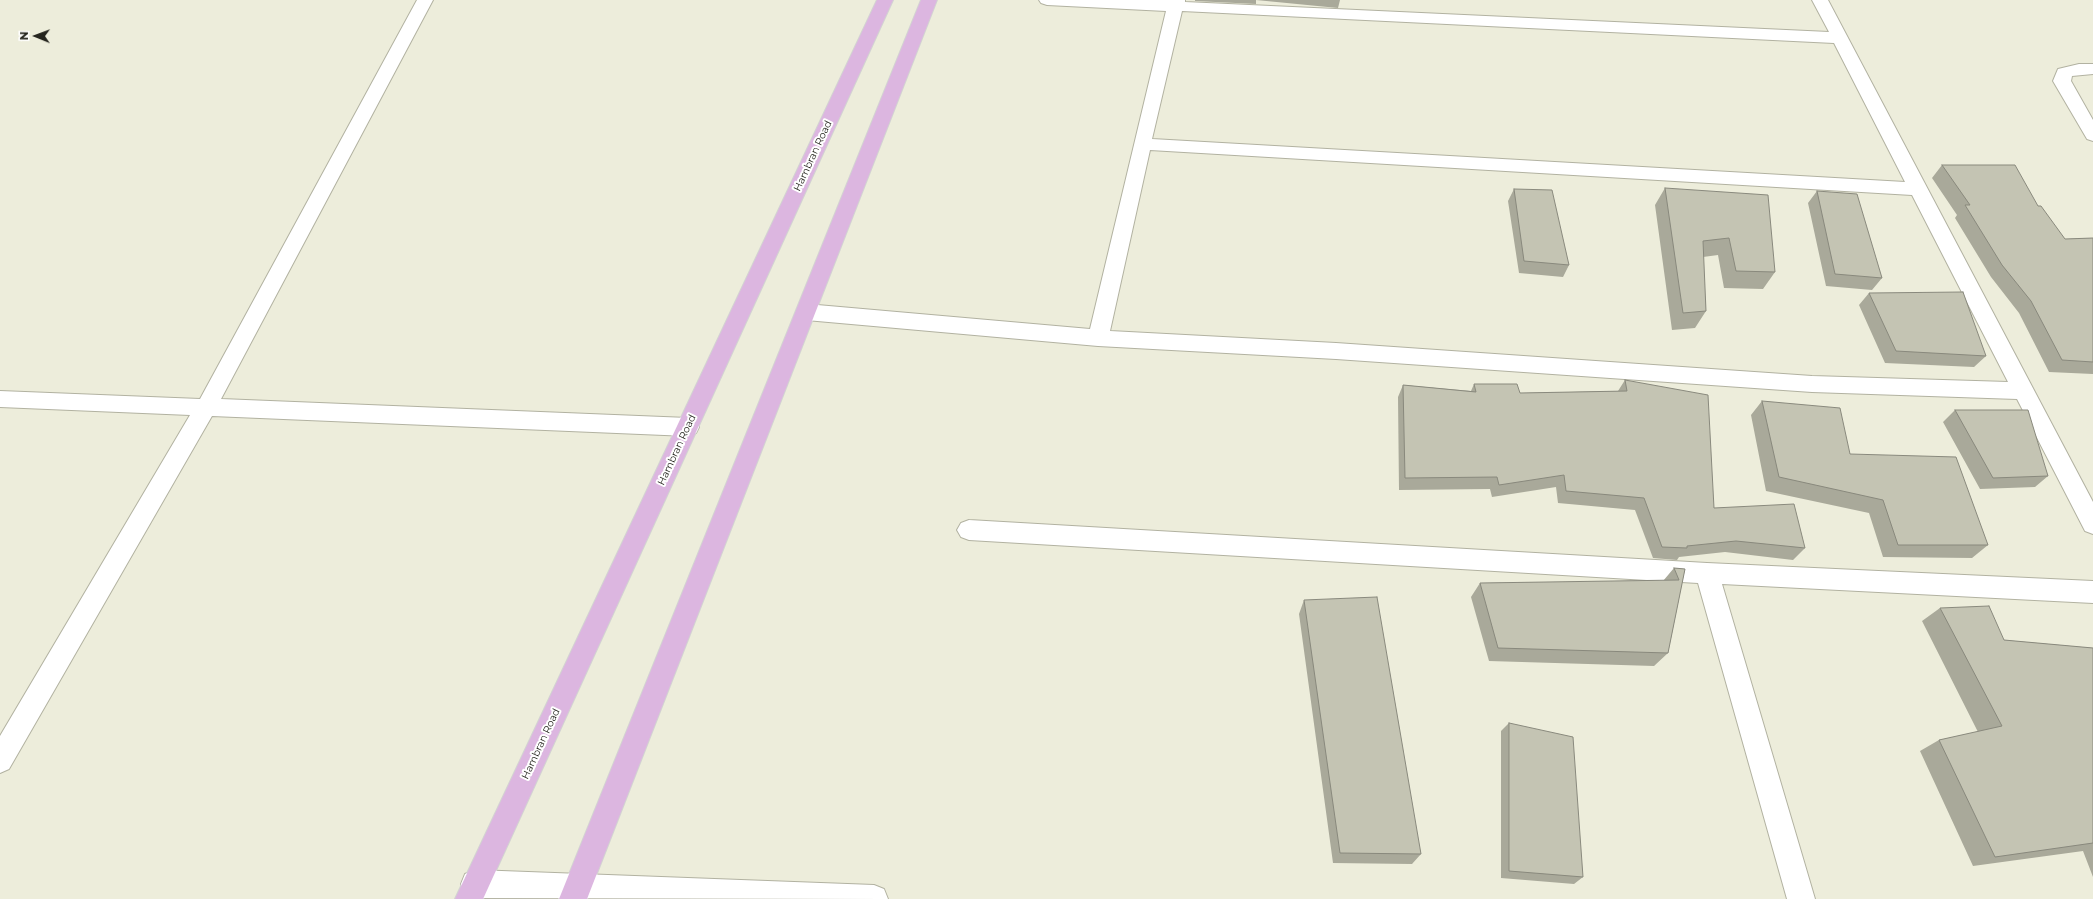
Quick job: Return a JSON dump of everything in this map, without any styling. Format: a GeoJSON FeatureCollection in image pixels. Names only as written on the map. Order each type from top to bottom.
{"type":"FeatureCollection","features":[{"type":"Feature","properties":{"kind":"main road","name":"Hambran Road"},"geometry":{"type":"LineString","coordinates":[[472,891],[885,0]]}},
{"type":"Feature","properties":{"kind":"main road"},"geometry":{"type":"LineString","coordinates":[[575,894],[929,0]]}},
{"type":"Feature","properties":{"kind":"street"},"geometry":{"type":"LineString","coordinates":[[0,760],[206,409],[425,0]]}},
{"type":"Feature","properties":{"kind":"street"},"geometry":{"type":"LineString","coordinates":[[1047,0],[1176,4],[1841,38]]}},
{"type":"Feature","properties":{"kind":"street"},"geometry":{"type":"LineString","coordinates":[[1820,0],[2093,524]]}},
{"type":"Feature","properties":{"kind":"street"},"geometry":{"type":"LineString","coordinates":[[1098,338],[1142,144],[1176,4]]}},
{"type":"Feature","properties":{"kind":"street"},"geometry":{"type":"LineString","coordinates":[[2093,69],[2080,69],[2064,73],[2062,81],[2065,89],[2093,135]]}},
{"type":"Feature","properties":{"kind":"street"},"geometry":{"type":"LineString","coordinates":[[1142,144],[1918,189]]}},
{"type":"Feature","properties":{"kind":"street"},"geometry":{"type":"LineString","coordinates":[[806,312],[1098,338],[1336,351],[1812,384],[2024,391]]}},
{"type":"Feature","properties":{"kind":"street"},"geometry":{"type":"LineString","coordinates":[[0,400],[688,427]]}},
{"type":"Feature","properties":{"kind":"street"},"geometry":{"type":"LineString","coordinates":[[969,530],[1707,573],[2093,592]]}},
{"type":"Feature","properties":{"kind":"street"},"geometry":{"type":"LineString","coordinates":[[1707,573],[1801,899]]}},
{"type":"Feature","properties":{"kind":"street"},"geometry":{"type":"LineString","coordinates":[[472,891],[874,899]]}},
{"type":"Feature","properties":{"kind":"building"},"geometry":{"type":"Polygon","coordinates":[[[1942,165],[2015,165],[2038,206],[2041,206],[2065,239],[2093,238],[2093,362],[2062,360],[2031,301],[2002,265],[1965,205],[1970,205],[1942,165]]]}},
{"type":"Feature","properties":{"kind":"building"},"geometry":{"type":"Polygon","coordinates":[[[1665,188],[1768,195],[1775,272],[1736,271],[1729,238],[1703,241],[1706,311],[1683,313],[1665,188]]]}},
{"type":"Feature","properties":{"kind":"building"},"geometry":{"type":"Polygon","coordinates":[[[1514,189],[1552,190],[1569,265],[1524,261],[1514,189]]]}},
{"type":"Feature","properties":{"kind":"building"},"geometry":{"type":"Polygon","coordinates":[[[1817,191],[1857,194],[1882,278],[1835,274],[1817,191]]]}},
{"type":"Feature","properties":{"kind":"building"},"geometry":{"type":"Polygon","coordinates":[[[1963,292],[1986,356],[1896,351],[1869,293],[1963,292]]]}},
{"type":"Feature","properties":{"kind":"building"},"geometry":{"type":"Polygon","coordinates":[[[1625,380],[1708,395],[1714,508],[1794,504],[1805,548],[1736,541],[1687,546],[1687,548],[1662,547],[1644,498],[1566,491],[1564,475],[1499,485],[1497,477],[1405,478],[1403,385],[1476,392],[1474,384],[1517,384],[1520,393],[1627,391],[1625,380]]]}},
{"type":"Feature","properties":{"kind":"building"},"geometry":{"type":"Polygon","coordinates":[[[1762,401],[1840,408],[1850,454],[1956,457],[1988,545],[1898,545],[1883,500],[1779,477],[1762,401]]]}},
{"type":"Feature","properties":{"kind":"building"},"geometry":{"type":"Polygon","coordinates":[[[1955,410],[2028,410],[2048,476],[1993,478],[1955,410]]]}},
{"type":"Feature","properties":{"kind":"building"},"geometry":{"type":"Polygon","coordinates":[[[1674,568],[1685,569],[1668,653],[1498,648],[1480,583],[1679,580],[1674,568]]]}},
{"type":"Feature","properties":{"kind":"building"},"geometry":{"type":"Polygon","coordinates":[[[1377,597],[1421,854],[1340,853],[1304,600],[1377,597]]]}},
{"type":"Feature","properties":{"kind":"building"},"geometry":{"type":"Polygon","coordinates":[[[1989,606],[2004,640],[2093,648],[2093,843],[1995,857],[1939,740],[2002,726],[1940,608],[1989,606]]]}},
{"type":"Feature","properties":{"kind":"building"},"geometry":{"type":"Polygon","coordinates":[[[1509,723],[1573,737],[1583,877],[1509,871],[1509,723]]]}}]}
